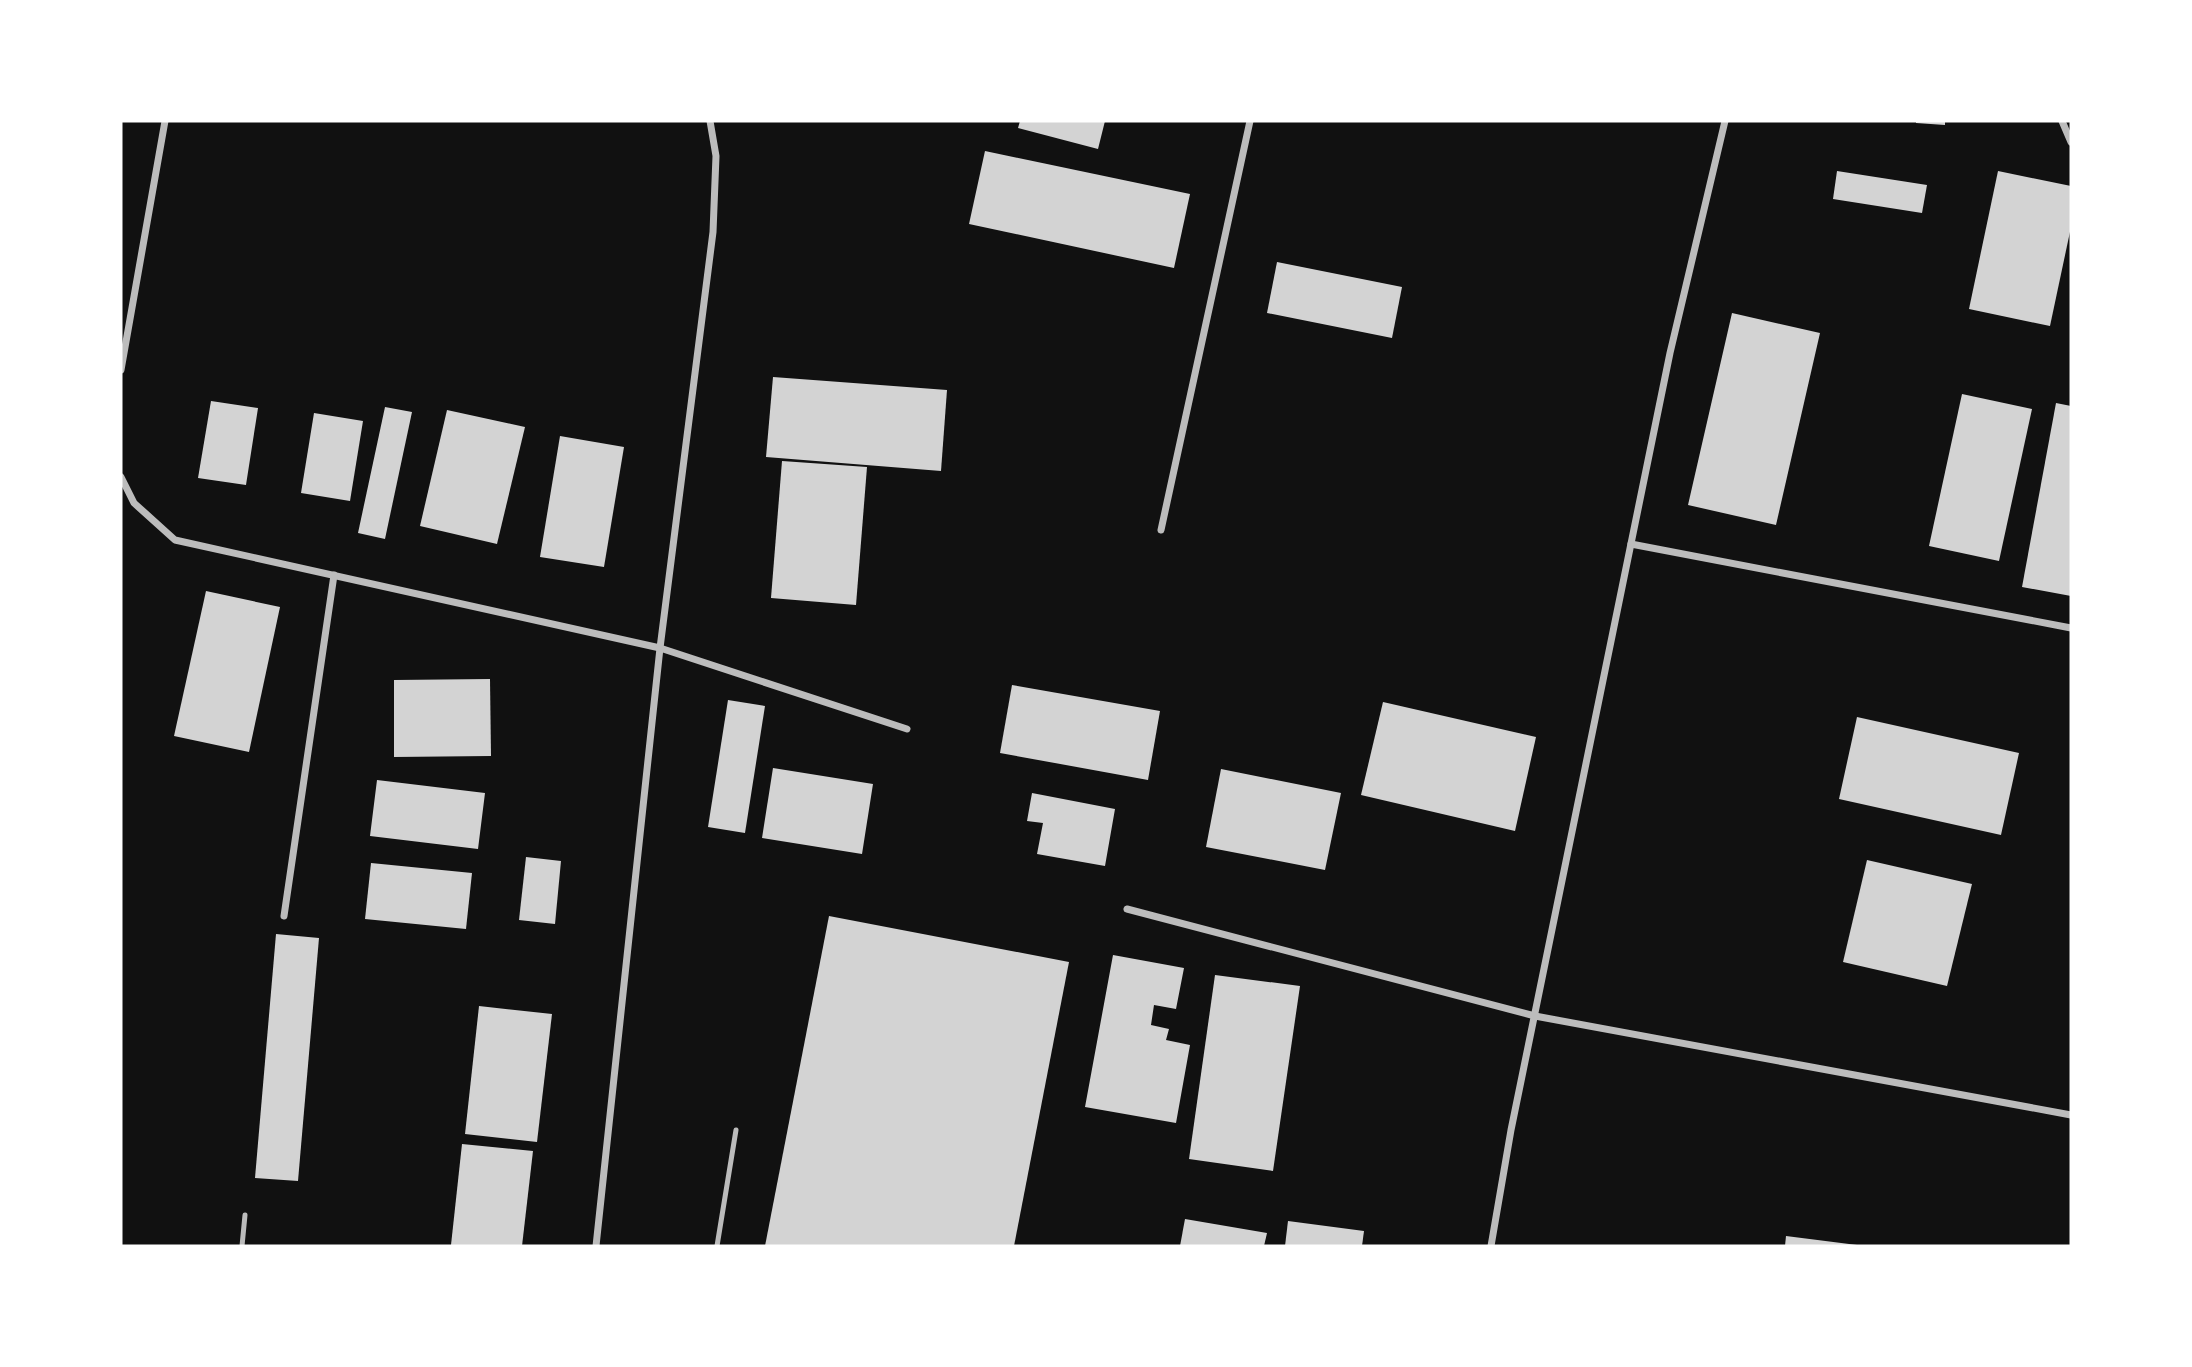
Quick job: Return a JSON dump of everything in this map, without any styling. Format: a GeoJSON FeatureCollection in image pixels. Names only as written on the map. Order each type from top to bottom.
{"type":"FeatureCollection","features":[{"type":"Feature","properties":{"kind":"street"},"geometry":{"type":"LineString","coordinates":[[121,370],[165,121]]}},
{"type":"Feature","properties":{"kind":"street"},"geometry":{"type":"LineString","coordinates":[[596,1246],[660,648],[713,232],[716,156],[710,121]]}},
{"type":"Feature","properties":{"kind":"street"},"geometry":{"type":"LineString","coordinates":[[1161,530],[1250,121]]}},
{"type":"Feature","properties":{"kind":"street"},"geometry":{"type":"LineString","coordinates":[[1492,1246],[1511,1130],[1670,353],[1725,121]]}},
{"type":"Feature","properties":{"kind":"street"},"geometry":{"type":"LineString","coordinates":[[2062,121],[2071,142]]}},
{"type":"Feature","properties":{"kind":"street"},"geometry":{"type":"LineString","coordinates":[[121,477],[134,503],[175,540],[660,648],[907,729]]}},
{"type":"Feature","properties":{"kind":"street"},"geometry":{"type":"LineString","coordinates":[[1631,544],[2071,628]]}},
{"type":"Feature","properties":{"kind":"street"},"geometry":{"type":"LineString","coordinates":[[284,916],[334,575]]}},
{"type":"Feature","properties":{"kind":"street"},"geometry":{"type":"LineString","coordinates":[[1127,909],[1535,1016],[2071,1115]]}},
{"type":"Feature","properties":{"kind":"lane"},"geometry":{"type":"LineString","coordinates":[[717,1246],[736,1130]]}},
{"type":"Feature","properties":{"kind":"lane"},"geometry":{"type":"LineString","coordinates":[[242,1246],[245,1215]]}},
{"type":"Feature","properties":{"kind":"building"},"geometry":{"type":"Polygon","coordinates":[[[1020,121],[1105,121],[1098,149],[1018,128],[1020,121]]]}},
{"type":"Feature","properties":{"kind":"building"},"geometry":{"type":"Polygon","coordinates":[[[1945,121],[1945,125],[1916,123],[1945,121]]]}},
{"type":"Feature","properties":{"kind":"building"},"geometry":{"type":"Polygon","coordinates":[[[985,151],[1190,194],[1174,268],[969,224],[985,151]]]}},
{"type":"Feature","properties":{"kind":"building"},"geometry":{"type":"Polygon","coordinates":[[[1837,171],[1927,185],[1922,213],[1833,199],[1837,171]]]}},
{"type":"Feature","properties":{"kind":"building"},"geometry":{"type":"Polygon","coordinates":[[[1998,171],[2071,186],[2071,227],[2050,326],[1969,309],[1998,171]]]}},
{"type":"Feature","properties":{"kind":"building"},"geometry":{"type":"Polygon","coordinates":[[[1277,262],[1402,287],[1392,338],[1267,313],[1277,262]]]}},
{"type":"Feature","properties":{"kind":"building"},"geometry":{"type":"Polygon","coordinates":[[[1732,313],[1820,333],[1776,525],[1688,505],[1732,313]]]}},
{"type":"Feature","properties":{"kind":"building"},"geometry":{"type":"Polygon","coordinates":[[[773,377],[947,390],[941,471],[766,457],[773,377]]]}},
{"type":"Feature","properties":{"kind":"building"},"geometry":{"type":"Polygon","coordinates":[[[1962,394],[2032,409],[1999,561],[1929,546],[1962,394]]]}},
{"type":"Feature","properties":{"kind":"building"},"geometry":{"type":"Polygon","coordinates":[[[211,401],[258,408],[246,485],[198,478],[211,401]]]}},
{"type":"Feature","properties":{"kind":"building"},"geometry":{"type":"Polygon","coordinates":[[[2056,403],[2071,406],[2071,596],[2022,587],[2056,403]]]}},
{"type":"Feature","properties":{"kind":"building"},"geometry":{"type":"Polygon","coordinates":[[[385,407],[412,412],[385,539],[358,533],[385,407]]]}},
{"type":"Feature","properties":{"kind":"building"},"geometry":{"type":"Polygon","coordinates":[[[447,410],[525,427],[497,544],[420,526],[447,410]]]}},
{"type":"Feature","properties":{"kind":"building"},"geometry":{"type":"Polygon","coordinates":[[[314,413],[363,421],[350,501],[301,493],[314,413]]]}},
{"type":"Feature","properties":{"kind":"building"},"geometry":{"type":"Polygon","coordinates":[[[560,436],[624,447],[604,567],[540,557],[560,436]]]}},
{"type":"Feature","properties":{"kind":"building"},"geometry":{"type":"Polygon","coordinates":[[[782,461],[867,467],[856,605],[771,598],[782,461]]]}},
{"type":"Feature","properties":{"kind":"building"},"geometry":{"type":"Polygon","coordinates":[[[206,591],[280,607],[249,752],[174,736],[206,591]]]}},
{"type":"Feature","properties":{"kind":"building"},"geometry":{"type":"Polygon","coordinates":[[[490,679],[491,756],[394,757],[394,680],[490,679]]]}},
{"type":"Feature","properties":{"kind":"building"},"geometry":{"type":"Polygon","coordinates":[[[1012,685],[1160,711],[1148,780],[1000,753],[1012,685]]]}},
{"type":"Feature","properties":{"kind":"building"},"geometry":{"type":"Polygon","coordinates":[[[728,700],[765,706],[745,833],[708,827],[728,700]]]}},
{"type":"Feature","properties":{"kind":"building"},"geometry":{"type":"Polygon","coordinates":[[[1383,702],[1536,737],[1515,831],[1361,795],[1383,702]]]}},
{"type":"Feature","properties":{"kind":"building"},"geometry":{"type":"Polygon","coordinates":[[[1857,717],[2019,753],[2001,835],[1839,799],[1857,717]]]}},
{"type":"Feature","properties":{"kind":"building"},"geometry":{"type":"Polygon","coordinates":[[[773,768],[873,784],[862,854],[762,838],[773,768]]]}},
{"type":"Feature","properties":{"kind":"building"},"geometry":{"type":"Polygon","coordinates":[[[1221,769],[1341,793],[1325,870],[1206,847],[1221,769]]]}},
{"type":"Feature","properties":{"kind":"building"},"geometry":{"type":"Polygon","coordinates":[[[377,780],[485,793],[478,849],[370,836],[377,780]]]}},
{"type":"Feature","properties":{"kind":"building"},"geometry":{"type":"Polygon","coordinates":[[[1032,793],[1115,809],[1105,866],[1037,854],[1043,823],[1027,821],[1032,793]]]}},
{"type":"Feature","properties":{"kind":"building"},"geometry":{"type":"Polygon","coordinates":[[[526,857],[561,861],[555,924],[519,920],[526,857]]]}},
{"type":"Feature","properties":{"kind":"building"},"geometry":{"type":"Polygon","coordinates":[[[1867,860],[1972,884],[1947,986],[1843,962],[1867,860]]]}},
{"type":"Feature","properties":{"kind":"building"},"geometry":{"type":"Polygon","coordinates":[[[371,863],[472,873],[466,929],[365,919],[371,863]]]}},
{"type":"Feature","properties":{"kind":"building"},"geometry":{"type":"Polygon","coordinates":[[[829,916],[1069,962],[1014,1246],[765,1246],[829,916]]]}},
{"type":"Feature","properties":{"kind":"building"},"geometry":{"type":"Polygon","coordinates":[[[276,934],[319,938],[298,1181],[255,1178],[276,934]]]}},
{"type":"Feature","properties":{"kind":"building"},"geometry":{"type":"Polygon","coordinates":[[[1113,955],[1184,968],[1176,1009],[1154,1005],[1151,1025],[1169,1029],[1166,1040],[1190,1045],[1176,1123],[1085,1107],[1113,955]]]}},
{"type":"Feature","properties":{"kind":"building"},"geometry":{"type":"Polygon","coordinates":[[[1215,975],[1300,986],[1273,1171],[1189,1159],[1215,975]]]}},
{"type":"Feature","properties":{"kind":"building"},"geometry":{"type":"Polygon","coordinates":[[[479,1006],[552,1014],[537,1142],[465,1134],[479,1006]]]}},
{"type":"Feature","properties":{"kind":"building"},"geometry":{"type":"Polygon","coordinates":[[[462,1144],[533,1151],[522,1246],[451,1245],[462,1144]]]}},
{"type":"Feature","properties":{"kind":"building"},"geometry":{"type":"Polygon","coordinates":[[[1185,1219],[1267,1233],[1264,1246],[1180,1246],[1185,1219]]]}},
{"type":"Feature","properties":{"kind":"building"},"geometry":{"type":"Polygon","coordinates":[[[1288,1221],[1364,1231],[1362,1246],[1285,1246],[1288,1221]]]}},
{"type":"Feature","properties":{"kind":"building"},"geometry":{"type":"Polygon","coordinates":[[[1786,1236],[1857,1245],[1857,1246],[1785,1246],[1786,1236]]]}}]}
